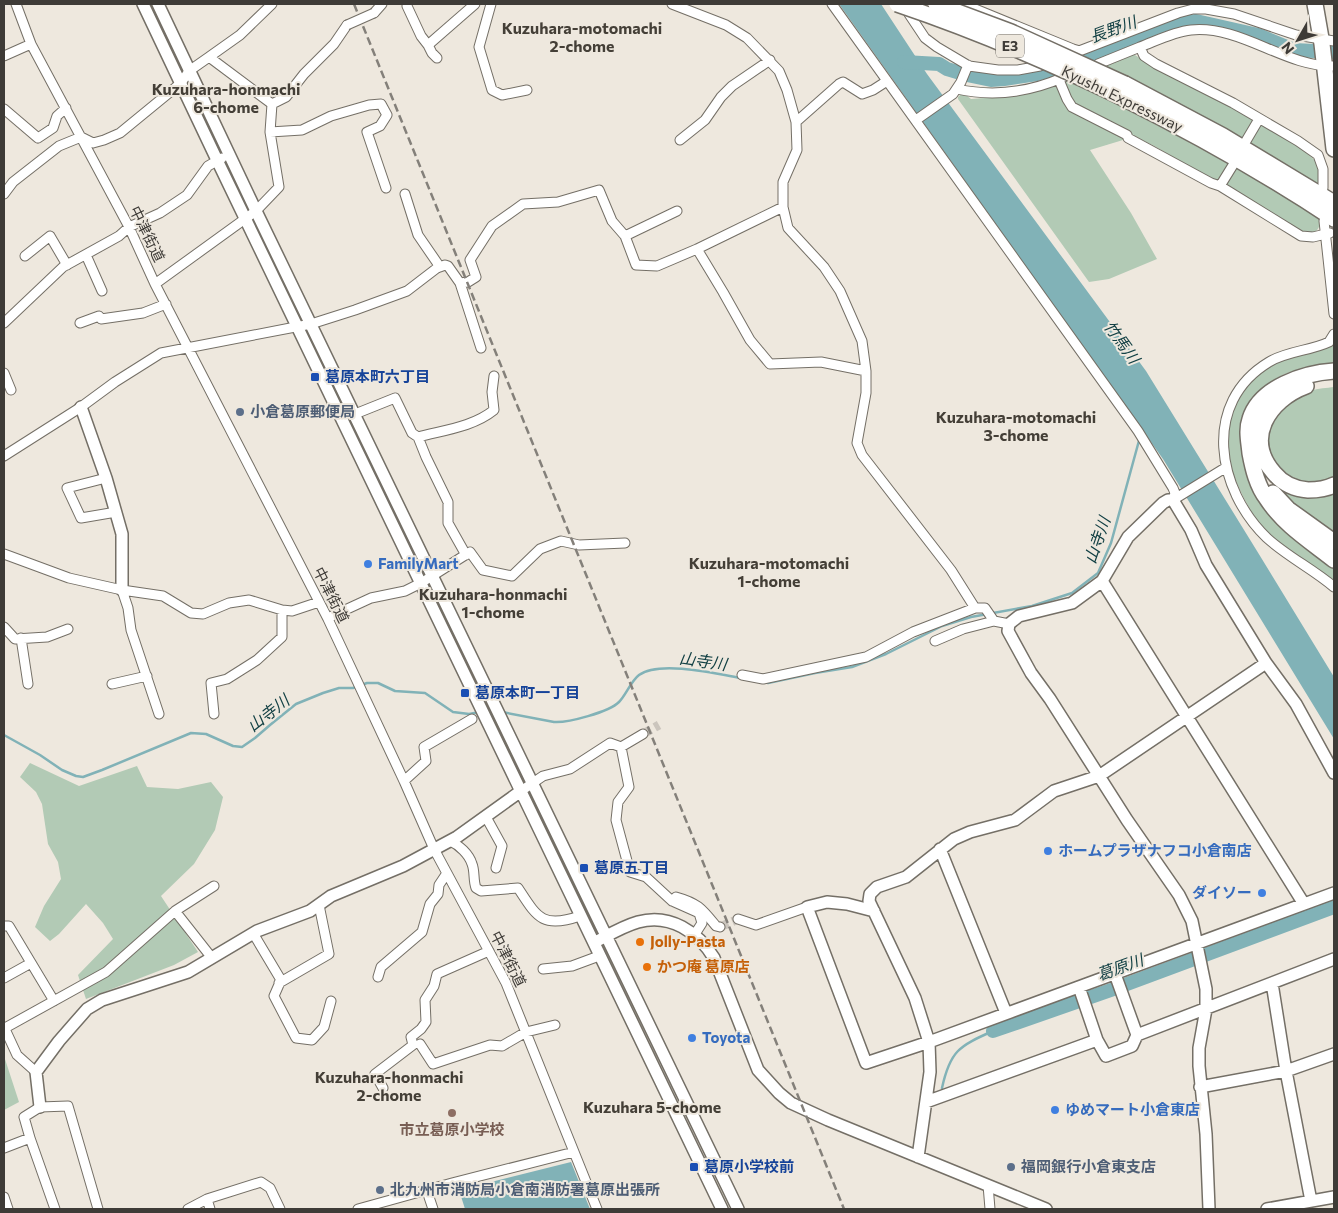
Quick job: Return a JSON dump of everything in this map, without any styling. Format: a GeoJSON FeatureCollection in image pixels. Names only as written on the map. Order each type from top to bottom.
{"type":"FeatureCollection","features":[{"type":"Feature","properties":{"kind":"highway","name":"Kyushu Expressway"},"geometry":{"type":"LineString","coordinates":[[897,4],[949,21],[1122,90]]}},
{"type":"Feature","properties":{"kind":"highway","name":"Kyushu Expressway"},"geometry":{"type":"LineString","coordinates":[[936,4],[1011,32],[1122,90],[1328,214]]}},
{"type":"Feature","properties":{"kind":"highway"},"geometry":{"type":"LineString","coordinates":[[1315,4],[1326,42],[1334,151]]}},
{"type":"Feature","properties":{"kind":"highway"},"geometry":{"type":"LineString","coordinates":[[1332,376],[1290,381],[1278,387],[1261,401],[1250,418],[1248,427],[1256,479],[1266,498],[1280,516],[1334,560]]}},
{"type":"Feature","properties":{"kind":"highway"},"geometry":{"type":"LineString","coordinates":[[1332,376],[1284,396],[1269,412],[1264,421],[1260,436],[1262,454],[1268,467],[1277,478],[1290,486],[1300,489],[1315,490],[1334,485]]}},
{"type":"Feature","properties":{"kind":"highway"},"geometry":{"type":"LineString","coordinates":[[1251,455],[1265,482],[1282,502],[1309,526],[1334,542]]}},
{"type":"Feature","properties":{"kind":"street","name":"中津街道"},"geometry":{"type":"LineString","coordinates":[[16,4],[31,44],[129,227],[155,284],[328,619],[404,781],[434,850],[506,983],[597,1209]]}},
{"type":"Feature","properties":{"kind":"street"},"geometry":{"type":"LineString","coordinates":[[143,4],[721,1209],[736,1206],[256,212],[158,4]]}},
{"type":"Feature","properties":{"kind":"street"},"geometry":{"type":"LineString","coordinates":[[4,194],[13,182],[59,146],[81,137],[93,143],[120,133],[181,83],[189,71],[240,35],[272,4]]}},
{"type":"Feature","properties":{"kind":"street"},"geometry":{"type":"LineString","coordinates":[[272,104],[286,97],[304,74],[334,44],[347,25],[374,14],[382,4]]}},
{"type":"Feature","properties":{"kind":"street"},"geometry":{"type":"LineString","coordinates":[[407,4],[421,36],[437,58]]}},
{"type":"Feature","properties":{"kind":"street"},"geometry":{"type":"LineString","coordinates":[[428,45],[474,4]]}},
{"type":"Feature","properties":{"kind":"street"},"geometry":{"type":"LineString","coordinates":[[492,4],[479,47],[492,90],[502,95],[526,90]]}},
{"type":"Feature","properties":{"kind":"street"},"geometry":{"type":"LineString","coordinates":[[672,4],[726,25],[747,38],[779,71],[787,90],[796,122],[797,150],[783,182],[783,207],[788,228],[824,267],[840,291],[862,341],[866,371],[866,393],[857,443],[862,456],[951,570],[975,608]]}},
{"type":"Feature","properties":{"kind":"street"},"geometry":{"type":"LineString","coordinates":[[832,4],[887,81],[918,119],[1138,431],[1173,488],[1206,565],[1266,663],[1296,704],[1334,773]]}},
{"type":"Feature","properties":{"kind":"street"},"geometry":{"type":"LineString","coordinates":[[963,4],[1078,52],[1178,13],[1193,9],[1206,9],[1234,14],[1296,35],[1326,42]]}},
{"type":"Feature","properties":{"kind":"street"},"geometry":{"type":"LineString","coordinates":[[909,14],[925,38],[967,67],[1018,70],[1040,66]]}},
{"type":"Feature","properties":{"kind":"street"},"geometry":{"type":"LineString","coordinates":[[1098,64],[1189,30],[1208,30],[1262,45],[1289,57],[1327,65]]}},
{"type":"Feature","properties":{"kind":"street"},"geometry":{"type":"LineString","coordinates":[[1018,70],[1033,32]]}},
{"type":"Feature","properties":{"kind":"street"},"geometry":{"type":"LineString","coordinates":[[4,56],[31,44]]}},
{"type":"Feature","properties":{"kind":"street"},"geometry":{"type":"LineString","coordinates":[[1140,48],[1144,56],[1156,64],[1234,103],[1318,155],[1322,169],[1328,214],[1334,314]]}},
{"type":"Feature","properties":{"kind":"street"},"geometry":{"type":"LineString","coordinates":[[210,57],[272,104]]}},
{"type":"Feature","properties":{"kind":"street"},"geometry":{"type":"LineString","coordinates":[[680,140],[705,120],[721,97],[732,86],[770,60]]}},
{"type":"Feature","properties":{"kind":"street"},"geometry":{"type":"LineString","coordinates":[[918,119],[948,97],[959,86],[967,67]]}},
{"type":"Feature","properties":{"kind":"street"},"geometry":{"type":"LineString","coordinates":[[959,86],[975,93],[1016,91],[1062,79],[1067,99],[1072,107],[1127,135],[1128,138],[1211,184],[1220,186],[1301,236],[1313,236],[1328,214]]}},
{"type":"Feature","properties":{"kind":"street"},"geometry":{"type":"LineString","coordinates":[[796,122],[843,82],[862,94],[873,90],[887,81]]}},
{"type":"Feature","properties":{"kind":"street"},"geometry":{"type":"LineString","coordinates":[[155,284],[256,212],[279,187],[270,132],[272,104]]}},
{"type":"Feature","properties":{"kind":"street"},"geometry":{"type":"LineString","coordinates":[[270,132],[302,130],[331,116],[369,105],[381,104],[387,115],[380,126],[367,132],[386,188]]}},
{"type":"Feature","properties":{"kind":"street"},"geometry":{"type":"LineString","coordinates":[[4,109],[38,138],[52,128],[58,116],[66,108]]}},
{"type":"Feature","properties":{"kind":"street"},"geometry":{"type":"LineString","coordinates":[[1246,141],[1259,120]]}},
{"type":"Feature","properties":{"kind":"street"},"geometry":{"type":"LineString","coordinates":[[1320,160],[1334,151]]}},
{"type":"Feature","properties":{"kind":"street"},"geometry":{"type":"LineString","coordinates":[[4,323],[68,265],[119,236],[129,227],[160,213],[187,195],[208,166],[229,155]]}},
{"type":"Feature","properties":{"kind":"street"},"geometry":{"type":"LineString","coordinates":[[1220,186],[1233,165]]}},
{"type":"Feature","properties":{"kind":"street"},"geometry":{"type":"LineString","coordinates":[[4,180],[13,182]]}},
{"type":"Feature","properties":{"kind":"street"},"geometry":{"type":"LineString","coordinates":[[460,283],[468,282],[476,277],[470,260],[492,226],[523,204],[558,202],[599,190],[612,221],[625,236],[636,265],[657,266],[783,207]]}},
{"type":"Feature","properties":{"kind":"street"},"geometry":{"type":"LineString","coordinates":[[405,194],[418,235],[440,267]]}},
{"type":"Feature","properties":{"kind":"street"},"geometry":{"type":"LineString","coordinates":[[625,236],[677,211]]}},
{"type":"Feature","properties":{"kind":"street"},"geometry":{"type":"LineString","coordinates":[[25,256],[50,236],[68,265]]}},
{"type":"Feature","properties":{"kind":"street"},"geometry":{"type":"LineString","coordinates":[[696,249],[750,340],[770,364],[821,362],[866,371]]}},
{"type":"Feature","properties":{"kind":"street"},"geometry":{"type":"LineString","coordinates":[[86,255],[102,291]]}},
{"type":"Feature","properties":{"kind":"street"},"geometry":{"type":"LineString","coordinates":[[4,456],[161,353],[311,324],[407,291],[445,264],[460,283],[481,348]]}},
{"type":"Feature","properties":{"kind":"street"},"geometry":{"type":"LineString","coordinates":[[80,323],[99,316],[101,319],[143,313],[166,304]]}},
{"type":"Feature","properties":{"kind":"street"},"geometry":{"type":"LineString","coordinates":[[1334,334],[1329,342],[1283,355],[1256,370],[1234,396],[1222,434],[1226,468],[1244,509],[1256,526],[1286,554],[1323,577],[1334,587]]}},
{"type":"Feature","properties":{"kind":"street"},"geometry":{"type":"LineString","coordinates":[[4,373],[11,390]]}},
{"type":"Feature","properties":{"kind":"street"},"geometry":{"type":"LineString","coordinates":[[418,436],[462,426],[486,417],[494,410],[492,392],[494,376]]}},
{"type":"Feature","properties":{"kind":"street"},"geometry":{"type":"LineString","coordinates":[[355,414],[395,398],[412,433],[418,436],[448,502],[448,523],[466,555]]}},
{"type":"Feature","properties":{"kind":"street"},"geometry":{"type":"LineString","coordinates":[[81,407],[106,478],[122,534],[122,590],[132,630],[159,714]]}},
{"type":"Feature","properties":{"kind":"street"},"geometry":{"type":"LineString","coordinates":[[1210,1209],[1206,1134],[1200,1087],[1199,1048],[1206,1009],[1206,989],[1192,921],[1186,907],[1031,673],[1008,631],[1009,624],[1019,616],[1072,603],[1102,581],[1128,537],[1163,504],[1226,468]]}},
{"type":"Feature","properties":{"kind":"street"},"geometry":{"type":"LineString","coordinates":[[106,478],[67,488],[81,518],[116,512]]}},
{"type":"Feature","properties":{"kind":"street"},"geometry":{"type":"LineString","coordinates":[[328,619],[371,598],[405,591],[433,576],[470,552],[483,570],[512,576],[540,549],[561,541],[579,545],[625,543]]}},
{"type":"Feature","properties":{"kind":"street"},"geometry":{"type":"LineString","coordinates":[[4,554],[69,578],[122,590],[163,596],[191,613],[203,614],[229,603],[249,600],[282,610],[292,611],[319,602]]}},
{"type":"Feature","properties":{"kind":"street"},"geometry":{"type":"LineString","coordinates":[[1102,581],[1304,904]]}},
{"type":"Feature","properties":{"kind":"street"},"geometry":{"type":"LineString","coordinates":[[742,675],[763,679],[866,657],[913,632],[975,608],[985,608],[994,621]]}},
{"type":"Feature","properties":{"kind":"street"},"geometry":{"type":"LineString","coordinates":[[214,714],[211,683],[227,680],[256,660],[282,637],[282,610]]}},
{"type":"Feature","properties":{"kind":"street"},"geometry":{"type":"LineString","coordinates":[[935,641],[963,629],[994,621],[1009,624]]}},
{"type":"Feature","properties":{"kind":"street"},"geometry":{"type":"LineString","coordinates":[[4,627],[15,639],[46,637],[68,629]]}},
{"type":"Feature","properties":{"kind":"street"},"geometry":{"type":"LineString","coordinates":[[21,638],[28,684]]}},
{"type":"Feature","properties":{"kind":"street"},"geometry":{"type":"LineString","coordinates":[[918,1157],[930,1072],[928,1042],[915,998],[869,901],[873,890],[911,874],[954,839],[970,832],[1014,820],[1054,791],[1099,776],[1266,663]]}},
{"type":"Feature","properties":{"kind":"street"},"geometry":{"type":"LineString","coordinates":[[112,684],[146,676]]}},
{"type":"Feature","properties":{"kind":"street"},"geometry":{"type":"LineString","coordinates":[[404,781],[426,760],[424,747],[472,719]]}},
{"type":"Feature","properties":{"kind":"street"},"geometry":{"type":"LineString","coordinates":[[621,747],[643,734]]}},
{"type":"Feature","properties":{"kind":"street"},"geometry":{"type":"LineString","coordinates":[[36,1072],[87,1009],[102,1000],[188,972],[253,933],[310,912],[331,896],[403,866],[434,850],[486,817],[543,776],[570,769],[610,743],[621,747]]}},
{"type":"Feature","properties":{"kind":"street"},"geometry":{"type":"LineString","coordinates":[[621,747],[629,787],[618,802],[616,820],[630,872],[646,877],[672,901],[699,913],[702,923],[695,934]]}},
{"type":"Feature","properties":{"kind":"street"},"geometry":{"type":"LineString","coordinates":[[486,817],[502,846],[496,868]]}},
{"type":"Feature","properties":{"kind":"street"},"geometry":{"type":"LineString","coordinates":[[450,841],[457,844],[472,864],[476,888],[480,891],[518,888],[535,914],[549,921],[568,920],[580,916]]}},
{"type":"Feature","properties":{"kind":"street"},"geometry":{"type":"LineString","coordinates":[[940,849],[1006,1013]]}},
{"type":"Feature","properties":{"kind":"street"},"geometry":{"type":"LineString","coordinates":[[378,977],[381,967],[422,932],[430,904],[438,894],[439,885],[447,873]]}},
{"type":"Feature","properties":{"kind":"street"},"geometry":{"type":"LineString","coordinates":[[40,1107],[36,1072],[17,1055],[4,1028],[106,972],[175,911],[214,886]]}},
{"type":"Feature","properties":{"kind":"street"},"geometry":{"type":"LineString","coordinates":[[807,907],[866,1063],[1334,893]]}},
{"type":"Feature","properties":{"kind":"street"},"geometry":{"type":"LineString","coordinates":[[672,901],[676,897],[692,902],[704,911],[716,926],[720,927]]}},
{"type":"Feature","properties":{"kind":"street"},"geometry":{"type":"LineString","coordinates":[[738,919],[756,925],[827,902],[847,904],[874,911]]}},
{"type":"Feature","properties":{"kind":"street"},"geometry":{"type":"LineString","coordinates":[[319,906],[329,954],[280,983],[274,996],[296,1038],[312,1040],[324,1027],[331,1001]]}},
{"type":"Feature","properties":{"kind":"street"},"geometry":{"type":"LineString","coordinates":[[175,911],[212,958]]}},
{"type":"Feature","properties":{"kind":"street"},"geometry":{"type":"LineString","coordinates":[[593,943],[640,921],[670,921],[695,934],[708,948],[714,958],[758,1070],[778,1093],[792,1103],[828,1120],[1046,1209]]}},
{"type":"Feature","properties":{"kind":"street"},"geometry":{"type":"LineString","coordinates":[[4,926],[9,926],[54,1001]]}},
{"type":"Feature","properties":{"kind":"street"},"geometry":{"type":"LineString","coordinates":[[253,933],[280,983]]}},
{"type":"Feature","properties":{"kind":"street"},"geometry":{"type":"LineString","coordinates":[[383,1088],[375,1074],[413,1045],[411,1037],[426,1022],[425,1000],[434,986],[437,974],[489,951]]}},
{"type":"Feature","properties":{"kind":"street"},"geometry":{"type":"LineString","coordinates":[[543,969],[572,966],[600,956]]}},
{"type":"Feature","properties":{"kind":"street"},"geometry":{"type":"LineString","coordinates":[[1137,1035],[1334,959]]}},
{"type":"Feature","properties":{"kind":"street"},"geometry":{"type":"LineString","coordinates":[[4,978],[31,963]]}},
{"type":"Feature","properties":{"kind":"street"},"geometry":{"type":"LineString","coordinates":[[1079,987],[1097,1040],[1106,1056],[1132,1046],[1137,1035],[1115,974]]}},
{"type":"Feature","properties":{"kind":"street"},"geometry":{"type":"LineString","coordinates":[[1272,983],[1286,1071],[1312,1205]]}},
{"type":"Feature","properties":{"kind":"street"},"geometry":{"type":"LineString","coordinates":[[420,1044],[433,1064],[490,1045],[502,1046],[526,1032],[555,1025]]}},
{"type":"Feature","properties":{"kind":"street"},"geometry":{"type":"LineString","coordinates":[[926,1102],[1097,1040]]}},
{"type":"Feature","properties":{"kind":"street"},"geometry":{"type":"LineString","coordinates":[[1200,1087],[1286,1071],[1334,1054]]}},
{"type":"Feature","properties":{"kind":"street"},"geometry":{"type":"LineString","coordinates":[[55,1209],[24,1117],[40,1107],[68,1106],[98,1209]]}},
{"type":"Feature","properties":{"kind":"street"},"geometry":{"type":"LineString","coordinates":[[4,1148],[30,1138]]}},
{"type":"Feature","properties":{"kind":"street"},"geometry":{"type":"LineString","coordinates":[[358,1209],[574,1152]]}},
{"type":"Feature","properties":{"kind":"street"},"geometry":{"type":"LineString","coordinates":[[188,1209],[207,1199],[260,1182],[270,1188],[280,1209]]}},
{"type":"Feature","properties":{"kind":"street"},"geometry":{"type":"LineString","coordinates":[[988,1185],[990,1209]]}},
{"type":"Feature","properties":{"kind":"street"},"geometry":{"type":"LineString","coordinates":[[427,1191],[433,1209]]}},
{"type":"Feature","properties":{"kind":"street"},"geometry":{"type":"LineString","coordinates":[[4,1196],[8,1209]]}},
{"type":"Feature","properties":{"kind":"street"},"geometry":{"type":"LineString","coordinates":[[1267,1209],[1312,1205],[1334,1197]]}},
{"type":"Feature","properties":{"kind":"street"},"geometry":{"type":"LineString","coordinates":[[207,1199],[210,1209]]}},
{"type":"Feature","properties":{"kind":"green space"},"geometry":{"type":"Polygon","coordinates":[[[1134,53],[1146,62],[1251,117],[1259,127],[1262,125],[1266,126],[1300,147],[1318,163],[1319,186],[1211,122],[1099,65],[1134,53]]]}},
{"type":"Feature","properties":{"kind":"green space"},"geometry":{"type":"Polygon","coordinates":[[[1067,79],[1196,145],[1321,217],[1319,227],[1312,234],[1305,236],[1226,185],[1226,183],[1212,180],[1156,147],[1074,105],[1067,94],[1064,80],[1067,79]]]}},
{"type":"Feature","properties":{"kind":"green space"},"geometry":{"type":"Polygon","coordinates":[[[1055,83],[1065,102],[1125,137],[1123,140],[1090,150],[1131,213],[1157,259],[1109,279],[1089,282],[958,99],[961,94],[971,99],[993,97],[1055,83]]]}},
{"type":"Feature","properties":{"kind":"green space"},"geometry":{"type":"Polygon","coordinates":[[[1334,342],[1334,366],[1309,368],[1285,374],[1270,383],[1256,396],[1243,420],[1241,442],[1242,454],[1249,478],[1334,566],[1334,583],[1281,545],[1257,520],[1244,499],[1231,467],[1227,439],[1234,407],[1243,391],[1255,377],[1277,361],[1321,349],[1334,342]]]}},
{"type":"Feature","properties":{"kind":"green space"},"geometry":{"type":"Polygon","coordinates":[[[1334,387],[1334,478],[1317,483],[1301,482],[1288,476],[1277,466],[1270,453],[1268,438],[1271,423],[1281,408],[1287,403],[1309,391],[1334,387]]]}},
{"type":"Feature","properties":{"kind":"green space"},"geometry":{"type":"Polygon","coordinates":[[[1260,465],[1266,473],[1334,492],[1334,536],[1292,505],[1267,477],[1260,465]]]}},
{"type":"Feature","properties":{"kind":"green space"},"geometry":{"type":"Polygon","coordinates":[[[30,763],[79,786],[137,766],[147,787],[178,789],[211,782],[223,797],[215,830],[194,864],[161,896],[198,952],[174,965],[86,999],[78,975],[113,939],[103,923],[86,904],[59,934],[50,941],[35,927],[44,906],[61,879],[58,862],[48,844],[42,804],[36,792],[20,777],[30,763]]]}},
{"type":"Feature","properties":{"kind":"green space"},"geometry":{"type":"Polygon","coordinates":[[[4,1056],[19,1102],[4,1110],[4,1056]]]}},
{"type":"Feature","properties":{"kind":"water","name":"竹馬川"},"geometry":{"type":"Polygon","coordinates":[[[839,4],[881,4],[927,74],[1146,371],[1334,677],[1334,739],[1163,459],[839,4]]]}},
{"type":"Feature","properties":{"kind":"water"},"geometry":{"type":"Polygon","coordinates":[[[571,1162],[590,1209],[465,1209],[459,1190],[571,1162]]]}},
{"type":"Feature","properties":{"kind":"waterway","name":"長野川"},"geometry":{"type":"LineString","coordinates":[[904,62],[939,64],[947,69],[967,75],[991,80],[1004,79],[1037,74],[1059,68],[1139,37],[1183,23],[1196,21],[1258,35],[1294,50],[1334,52]]}},
{"type":"Feature","properties":{"kind":"waterway","name":"山寺川"},"geometry":{"type":"LineString","coordinates":[[763,682],[768,683],[852,667],[886,654],[942,626],[971,617],[1032,606],[1072,593],[1098,573],[1111,543],[1140,437]]}},
{"type":"Feature","properties":{"kind":"waterway","name":"山寺川"},"geometry":{"type":"LineString","coordinates":[[502,712],[554,722],[569,721],[588,716],[614,706],[619,702],[639,675],[660,669],[689,669],[740,678]]}},
{"type":"Feature","properties":{"kind":"waterway","name":"山寺川"},"geometry":{"type":"LineString","coordinates":[[4,735],[62,770],[83,777],[191,733],[206,734],[233,746],[242,747],[296,704],[339,688],[353,688],[367,683],[378,683],[395,691],[425,693],[453,712],[469,714],[480,712]]}},
{"type":"Feature","properties":{"kind":"waterway","name":"葛原川"},"geometry":{"type":"LineString","coordinates":[[993,1031],[1111,990],[1334,907]]}},
{"type":"Feature","properties":{"kind":"waterway","name":"葛原川"},"geometry":{"type":"LineString","coordinates":[[942,1088],[949,1066],[958,1051],[972,1041],[993,1031]]}},
{"type":"Feature","properties":{"kind":"tunnel"},"geometry":{"type":"LineString","coordinates":[[643,734],[659,725]]}},
{"type":"Feature","properties":{"kind":"tunnel"},"geometry":{"type":"LineString","coordinates":[[720,927],[738,919]]}},
{"type":"Feature","properties":{"kind":"railway"},"geometry":{"type":"LineString","coordinates":[[354,4],[844,1209]]}},
{"type":"Feature","properties":{"kind":"place","name":"葛原本町六丁目"},"geometry":{"type":"Point","coordinates":[315,377]}},
{"type":"Feature","properties":{"kind":"place","name":"小倉葛原郵便局"},"geometry":{"type":"Point","coordinates":[240,412]}},
{"type":"Feature","properties":{"kind":"place","name":"FamilyMart"},"geometry":{"type":"Point","coordinates":[368,564]}},
{"type":"Feature","properties":{"kind":"place","name":"葛原本町一丁目"},"geometry":{"type":"Point","coordinates":[465,693]}},
{"type":"Feature","properties":{"kind":"place","name":"ホームプラザナフコ小倉南店"},"geometry":{"type":"Point","coordinates":[1048,851]}},
{"type":"Feature","properties":{"kind":"place","name":"葛原五丁目"},"geometry":{"type":"Point","coordinates":[584,868]}},
{"type":"Feature","properties":{"kind":"place","name":"ダイソー"},"geometry":{"type":"Point","coordinates":[1262,893]}},
{"type":"Feature","properties":{"kind":"place","name":"Jolly-Pasta"},"geometry":{"type":"Point","coordinates":[640,942]}},
{"type":"Feature","properties":{"kind":"place","name":"かつ庵 葛原店"},"geometry":{"type":"Point","coordinates":[647,967]}},
{"type":"Feature","properties":{"kind":"place","name":"Toyota"},"geometry":{"type":"Point","coordinates":[692,1038]}},
{"type":"Feature","properties":{"kind":"place","name":"ゆめマート小倉東店"},"geometry":{"type":"Point","coordinates":[1055,1110]}},
{"type":"Feature","properties":{"kind":"place","name":"市立葛原小学校"},"geometry":{"type":"Point","coordinates":[452,1113]}},
{"type":"Feature","properties":{"kind":"place","name":"葛原小学校前"},"geometry":{"type":"Point","coordinates":[694,1167]}},
{"type":"Feature","properties":{"kind":"place","name":"福岡銀行小倉東支店"},"geometry":{"type":"Point","coordinates":[1011,1167]}},
{"type":"Feature","properties":{"kind":"place","name":"北九州市消防局小倉南消防署葛原出張所"},"geometry":{"type":"Point","coordinates":[380,1190]}},
{"type":"Feature","properties":{"kind":"district","name":"Kuzuhara-motomachi 2-chome"},"geometry":{"type":"Point","coordinates":[582,37]}},
{"type":"Feature","properties":{"kind":"district","name":"Kuzuhara-honmachi 6-chome"},"geometry":{"type":"Point","coordinates":[226,98]}},
{"type":"Feature","properties":{"kind":"district","name":"Kuzuhara-motomachi 3-chome"},"geometry":{"type":"Point","coordinates":[1016,426]}},
{"type":"Feature","properties":{"kind":"district","name":"Kuzuhara-motomachi 1-chome"},"geometry":{"type":"Point","coordinates":[769,572]}},
{"type":"Feature","properties":{"kind":"district","name":"Kuzuhara-honmachi 1-chome"},"geometry":{"type":"Point","coordinates":[493,603]}},
{"type":"Feature","properties":{"kind":"district","name":"Kuzuhara-honmachi 2-chome"},"geometry":{"type":"Point","coordinates":[389,1086]}},
{"type":"Feature","properties":{"kind":"district","name":"Kuzuhara 5-chome"},"geometry":{"type":"Point","coordinates":[652,1107]}}]}
